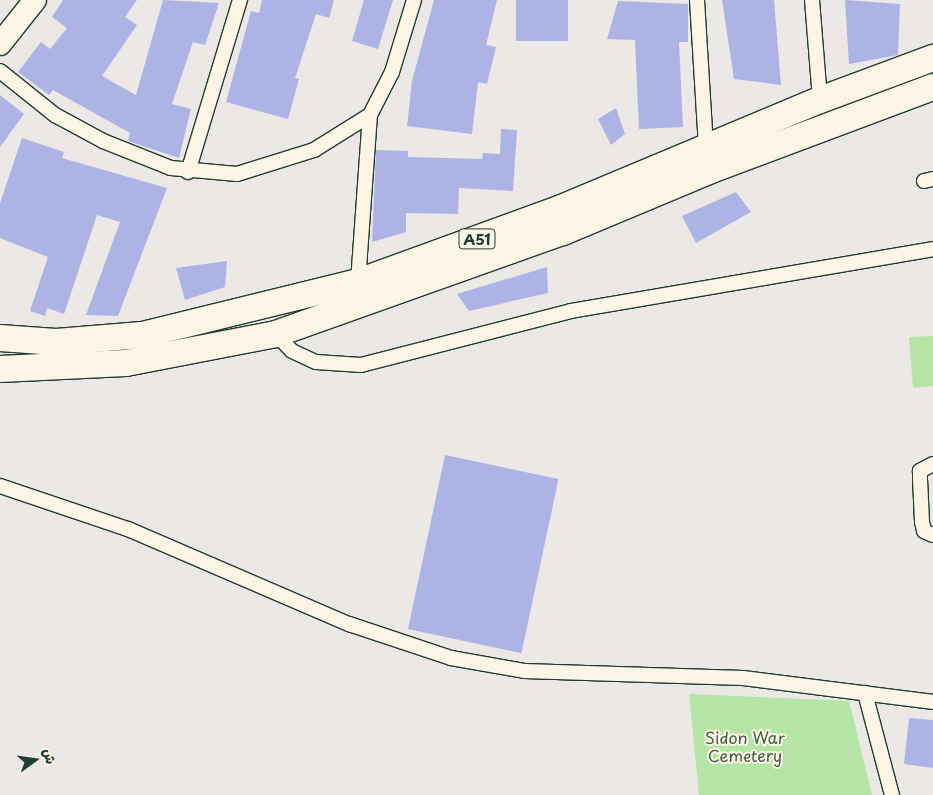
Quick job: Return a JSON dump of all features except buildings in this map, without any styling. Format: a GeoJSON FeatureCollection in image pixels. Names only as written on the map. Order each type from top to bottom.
{"type":"FeatureCollection","features":[{"type":"Feature","properties":{"kind":"highway","name":"A51"},"geometry":{"type":"LineString","coordinates":[[0,338],[56,342],[142,335],[358,282],[559,209],[820,100],[933,58]]}},
{"type":"Feature","properties":{"kind":"highway","name":"A51"},"geometry":{"type":"LineString","coordinates":[[0,369],[126,363],[276,334],[563,232],[711,170],[933,87]]}},
{"type":"Feature","properties":{"kind":"main road"},"geometry":{"type":"LineString","coordinates":[[0,44],[35,0]]}},
{"type":"Feature","properties":{"kind":"street"},"geometry":{"type":"LineString","coordinates":[[188,172],[240,0]]}},
{"type":"Feature","properties":{"kind":"street"},"geometry":{"type":"LineString","coordinates":[[358,282],[370,115],[392,72],[414,0]]}},
{"type":"Feature","properties":{"kind":"street"},"geometry":{"type":"LineString","coordinates":[[698,0],[706,147]]}},
{"type":"Feature","properties":{"kind":"street"},"geometry":{"type":"LineString","coordinates":[[812,0],[820,100]]}},
{"type":"Feature","properties":{"kind":"street"},"geometry":{"type":"LineString","coordinates":[[0,71],[78,128],[154,163],[188,172],[237,174],[260,170],[314,150],[370,115]]}},
{"type":"Feature","properties":{"kind":"street"},"geometry":{"type":"LineString","coordinates":[[276,334],[292,351],[316,362],[361,365],[571,311],[933,249]]}},
{"type":"Feature","properties":{"kind":"street"},"geometry":{"type":"LineString","coordinates":[[933,464],[920,472],[920,479],[924,531],[933,535]]}},
{"type":"Feature","properties":{"kind":"street"},"geometry":{"type":"LineString","coordinates":[[0,486],[128,529],[348,624],[451,658],[553,674],[743,678],[933,702]]}},
{"type":"Feature","properties":{"kind":"street"},"geometry":{"type":"LineString","coordinates":[[865,694],[892,795]]}},
{"type":"Feature","properties":{"kind":"green space"},"geometry":{"type":"Polygon","coordinates":[[[933,336],[933,386],[913,388],[909,337],[933,336]]]}},
{"type":"Feature","properties":{"kind":"green space","name":"Sidon War Cemetery"},"geometry":{"type":"Polygon","coordinates":[[[689,694],[849,701],[872,795],[699,795],[689,694]]]}}]}
